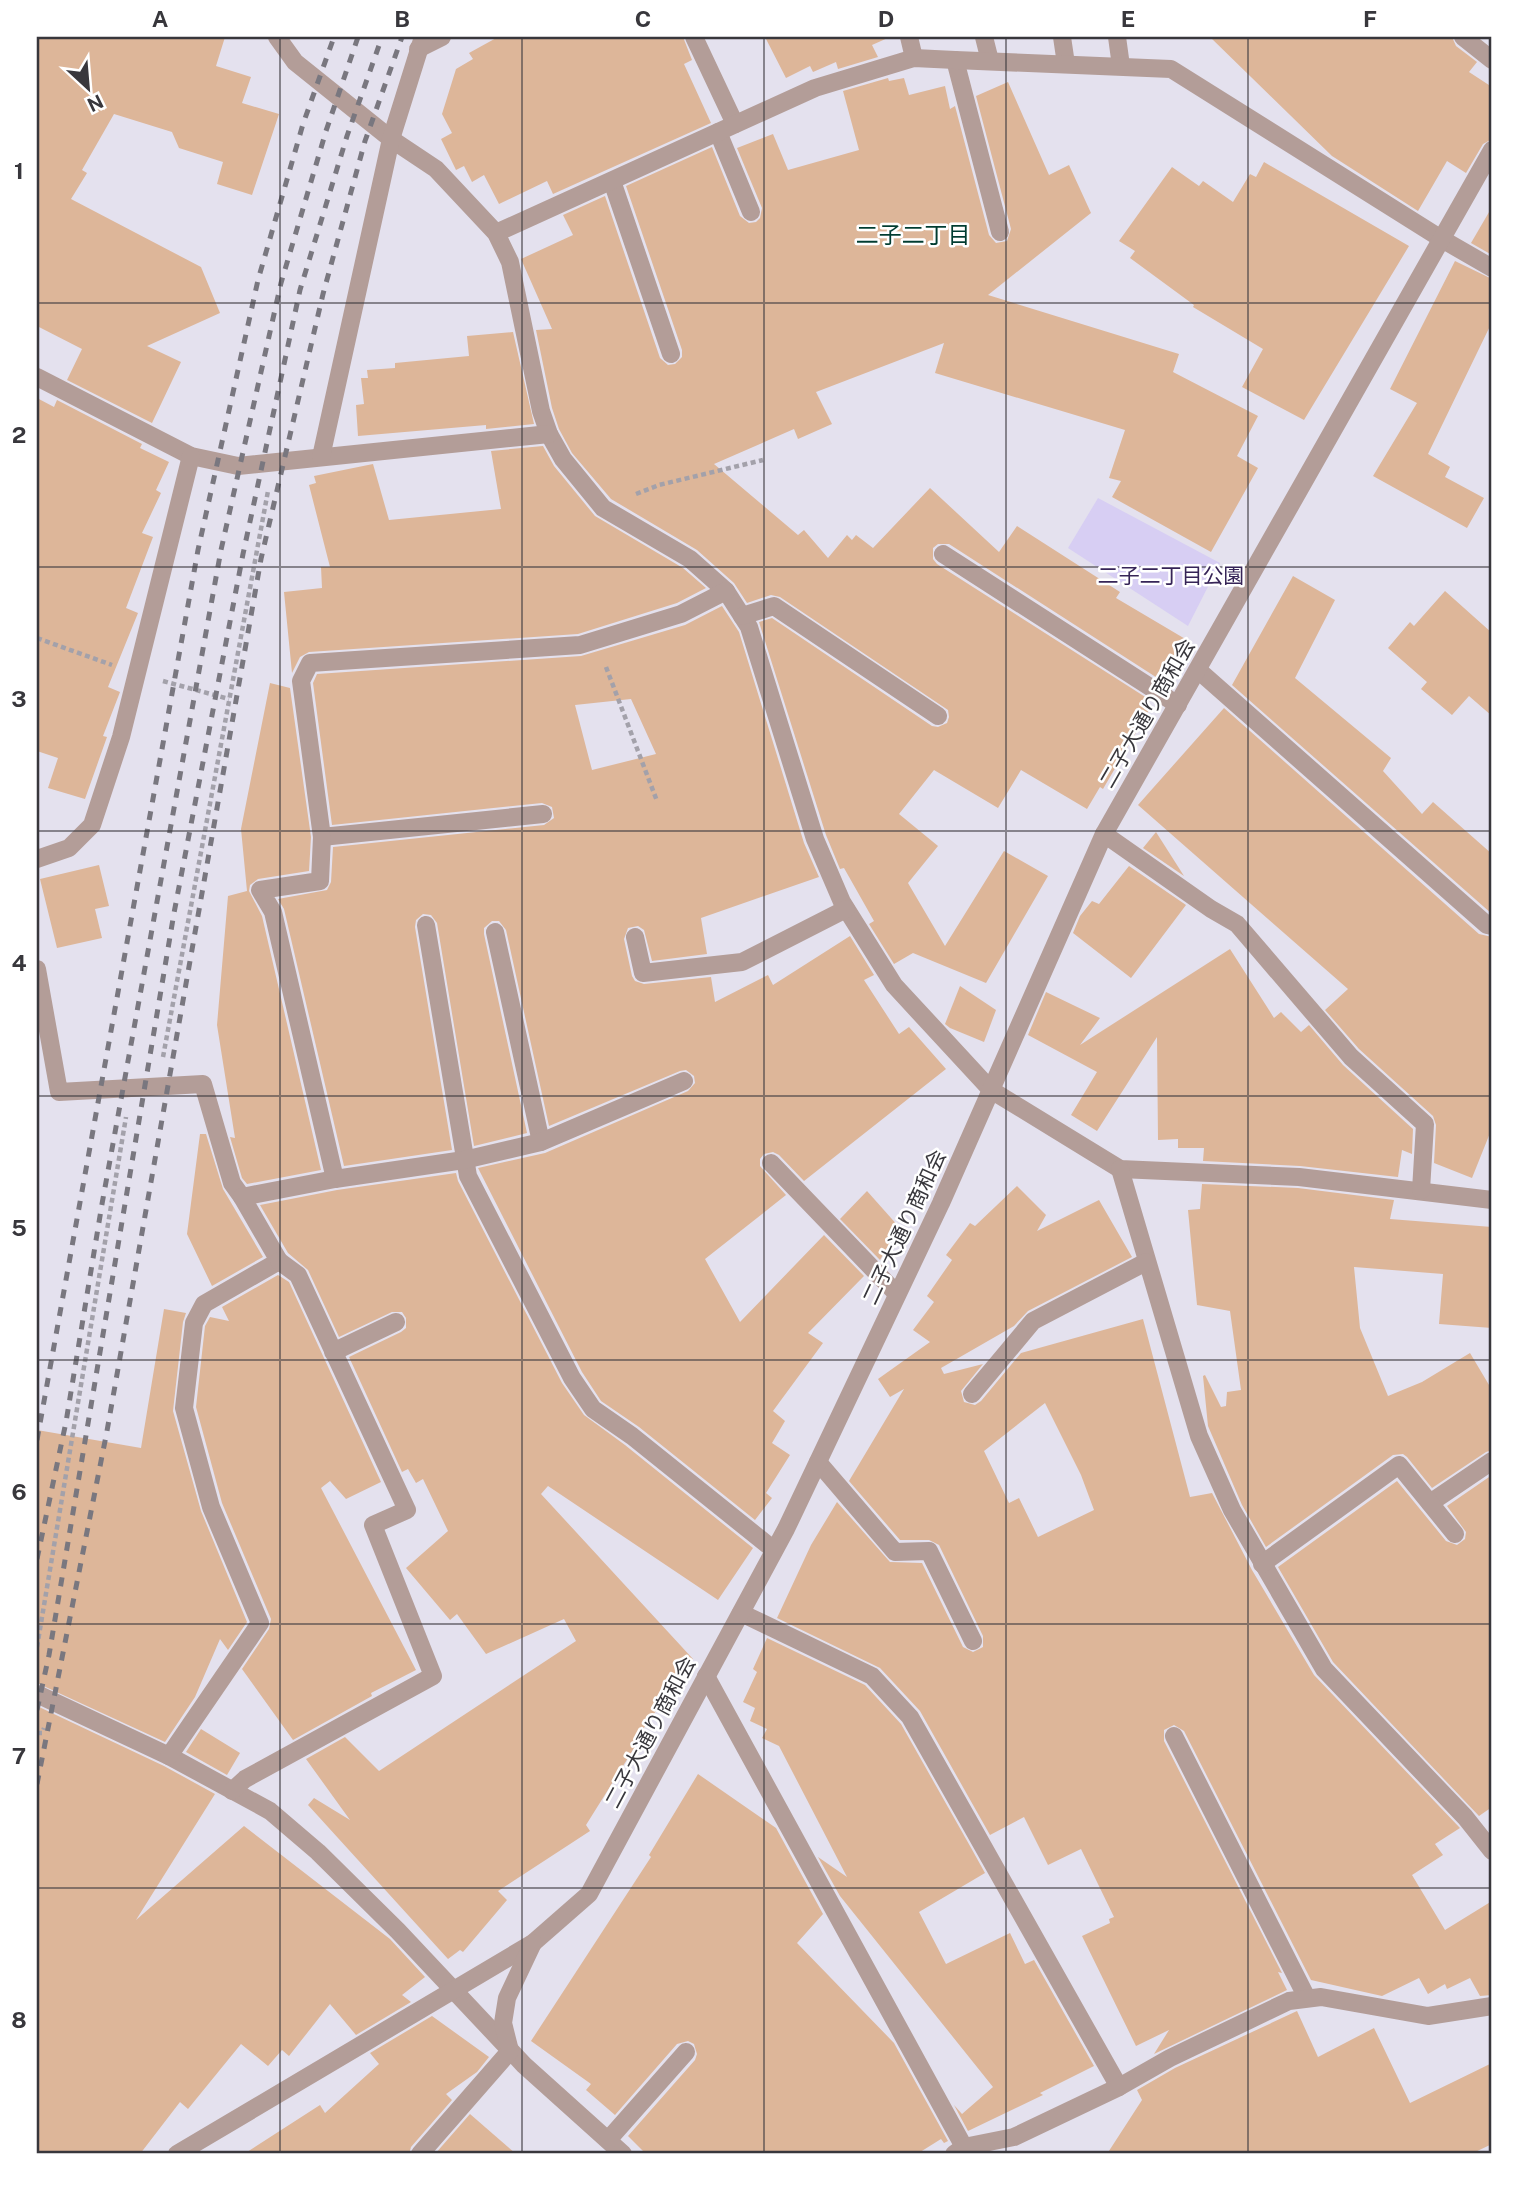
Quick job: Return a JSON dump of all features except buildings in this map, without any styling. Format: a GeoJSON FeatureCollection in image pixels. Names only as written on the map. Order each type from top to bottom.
{"type":"FeatureCollection","features":[{"type":"Feature","properties":{"kind":"street"},"geometry":{"type":"LineString","coordinates":[[277,37],[295,62],[391,139],[436,169],[496,233],[510,262],[541,411],[563,459],[603,508],[690,559],[726,591],[749,627],[815,839],[846,909],[894,985],[991,1090],[1120,1169],[1300,1177],[1492,1200]]}},
{"type":"Feature","properties":{"kind":"street"},"geometry":{"type":"LineString","coordinates":[[321,457],[391,139],[421,43],[442,37]]}},
{"type":"Feature","properties":{"kind":"street"},"geometry":{"type":"LineString","coordinates":[[694,37],[735,124]]}},
{"type":"Feature","properties":{"kind":"street"},"geometry":{"type":"LineString","coordinates":[[909,37],[914,58]]}},
{"type":"Feature","properties":{"kind":"street"},"geometry":{"type":"LineString","coordinates":[[984,37],[990,61]]}},
{"type":"Feature","properties":{"kind":"street"},"geometry":{"type":"LineString","coordinates":[[1062,37],[1066,64]]}},
{"type":"Feature","properties":{"kind":"street"},"geometry":{"type":"LineString","coordinates":[[1116,37],[1121,66]]}},
{"type":"Feature","properties":{"kind":"street"},"geometry":{"type":"LineString","coordinates":[[1463,37],[1492,60]]}},
{"type":"Feature","properties":{"kind":"street"},"geometry":{"type":"LineString","coordinates":[[496,233],[815,88],[914,58],[1171,69],[1492,268]]}},
{"type":"Feature","properties":{"kind":"street"},"geometry":{"type":"LineString","coordinates":[[954,60],[1000,232]]}},
{"type":"Feature","properties":{"kind":"street"},"geometry":{"type":"LineString","coordinates":[[718,132],[751,212]]}},
{"type":"Feature","properties":{"kind":"street","name":"二子大通り商和会"},"geometry":{"type":"LineString","coordinates":[[177,2154],[533,1942],[589,1894],[741,1613],[818,1462],[991,1090],[1104,834],[1492,150]]}},
{"type":"Feature","properties":{"kind":"street"},"geometry":{"type":"LineString","coordinates":[[612,181],[671,354]]}},
{"type":"Feature","properties":{"kind":"street"},"geometry":{"type":"LineString","coordinates":[[37,377],[191,456],[237,466],[549,433]]}},
{"type":"Feature","properties":{"kind":"street"},"geometry":{"type":"LineString","coordinates":[[37,859],[69,848],[92,825],[121,737],[191,456]]}},
{"type":"Feature","properties":{"kind":"street"},"geometry":{"type":"LineString","coordinates":[[943,554],[1178,705]]}},
{"type":"Feature","properties":{"kind":"street"},"geometry":{"type":"LineString","coordinates":[[335,1179],[273,912],[260,890],[320,881],[322,837],[301,681],[310,663],[580,645],[681,614],[726,591]]}},
{"type":"Feature","properties":{"kind":"street"},"geometry":{"type":"LineString","coordinates":[[742,616],[774,606],[938,716]]}},
{"type":"Feature","properties":{"kind":"street"},"geometry":{"type":"LineString","coordinates":[[1198,670],[1487,925],[1492,926]]}},
{"type":"Feature","properties":{"kind":"street"},"geometry":{"type":"LineString","coordinates":[[322,837],[543,814]]}},
{"type":"Feature","properties":{"kind":"street"},"geometry":{"type":"LineString","coordinates":[[1104,834],[1211,909],[1237,924],[1351,1057],[1425,1124],[1421,1190]]}},
{"type":"Feature","properties":{"kind":"street"},"geometry":{"type":"LineString","coordinates":[[635,937],[643,973],[742,962],[846,909]]}},
{"type":"Feature","properties":{"kind":"street"},"geometry":{"type":"LineString","coordinates":[[426,925],[468,1175],[572,1378],[593,1409],[632,1436],[774,1550]]}},
{"type":"Feature","properties":{"kind":"street"},"geometry":{"type":"LineString","coordinates":[[495,932],[541,1142]]}},
{"type":"Feature","properties":{"kind":"street"},"geometry":{"type":"LineString","coordinates":[[37,969],[59,1092],[203,1084],[232,1183],[279,1261],[298,1275],[407,1510],[373,1525],[433,1676],[245,1779],[232,1791]]}},
{"type":"Feature","properties":{"kind":"street"},"geometry":{"type":"LineString","coordinates":[[242,1197],[335,1179],[464,1160],[541,1142],[684,1081]]}},
{"type":"Feature","properties":{"kind":"street"},"geometry":{"type":"LineString","coordinates":[[771,1163],[898,1294]]}},
{"type":"Feature","properties":{"kind":"street"},"geometry":{"type":"LineString","coordinates":[[1120,1169],[1199,1436],[1232,1510],[1324,1669],[1465,1816],[1492,1851]]}},
{"type":"Feature","properties":{"kind":"street"},"geometry":{"type":"LineString","coordinates":[[169,1756],[260,1623],[211,1507],[184,1408],[194,1323],[204,1304],[279,1261]]}},
{"type":"Feature","properties":{"kind":"street"},"geometry":{"type":"LineString","coordinates":[[971,1394],[1033,1321],[1146,1262]]}},
{"type":"Feature","properties":{"kind":"street"},"geometry":{"type":"LineString","coordinates":[[333,1352],[396,1322]]}},
{"type":"Feature","properties":{"kind":"street"},"geometry":{"type":"LineString","coordinates":[[1430,1503],[1492,1461]]}},
{"type":"Feature","properties":{"kind":"street"},"geometry":{"type":"LineString","coordinates":[[818,1462],[895,1552],[929,1551],[973,1641]]}},
{"type":"Feature","properties":{"kind":"street"},"geometry":{"type":"LineString","coordinates":[[1262,1563],[1399,1465],[1455,1534]]}},
{"type":"Feature","properties":{"kind":"street"},"geometry":{"type":"LineString","coordinates":[[741,1613],[872,1676],[910,1717],[1119,2087]]}},
{"type":"Feature","properties":{"kind":"street"},"geometry":{"type":"LineString","coordinates":[[706,1676],[959,2150],[1014,2137],[1289,2001],[1321,1997],[1428,2016],[1492,2006]]}},
{"type":"Feature","properties":{"kind":"street"},"geometry":{"type":"LineString","coordinates":[[37,1694],[169,1756],[270,1811],[318,1852],[398,1931],[510,2051],[623,2154]]}},
{"type":"Feature","properties":{"kind":"street"},"geometry":{"type":"LineString","coordinates":[[1174,1736],[1307,1998]]}},
{"type":"Feature","properties":{"kind":"street"},"geometry":{"type":"LineString","coordinates":[[510,2051],[503,2023],[507,1998],[533,1942]]}},
{"type":"Feature","properties":{"kind":"street"},"geometry":{"type":"LineString","coordinates":[[420,2154],[510,2051]]}},
{"type":"Feature","properties":{"kind":"street"},"geometry":{"type":"LineString","coordinates":[[608,2140],[686,2052]]}},
{"type":"Feature","properties":{"kind":"path"},"geometry":{"type":"LineString","coordinates":[[603,508],[659,485],[763,460]]}},
{"type":"Feature","properties":{"kind":"path"},"geometry":{"type":"LineString","coordinates":[[158,1087],[274,462]]}},
{"type":"Feature","properties":{"kind":"path"},"geometry":{"type":"LineString","coordinates":[[37,638],[135,674],[229,699]]}},
{"type":"Feature","properties":{"kind":"path"},"geometry":{"type":"LineString","coordinates":[[596,640],[657,801]]}},
{"type":"Feature","properties":{"kind":"path"},"geometry":{"type":"LineString","coordinates":[[37,1647],[131,1088]]}},
{"type":"Feature","properties":{"kind":"green space","name":"二子二丁目公園"},"geometry":{"type":"Polygon","coordinates":[[[1098,498],[1220,563],[1188,626],[1068,548],[1098,498]]]}},
{"type":"Feature","properties":{"kind":"railway"},"geometry":{"type":"LineString","coordinates":[[37,1440],[198,550],[258,280],[303,124],[334,37]]}},
{"type":"Feature","properties":{"kind":"railway"},"geometry":{"type":"LineString","coordinates":[[37,1559],[66,1422],[102,1204],[221,550],[281,283],[326,131],[358,37]]}},
{"type":"Feature","properties":{"kind":"railway"},"geometry":{"type":"LineString","coordinates":[[37,1710],[49,1655],[174,913],[243,554],[300,290],[347,136],[382,37]]}},
{"type":"Feature","properties":{"kind":"railway"},"geometry":{"type":"LineString","coordinates":[[37,1784],[107,1431],[261,559],[323,294],[365,141],[402,37]]}},
{"type":"Feature","properties":{"kind":"district","name":"二子二丁目"},"geometry":{"type":"Point","coordinates":[913,234]}}]}
